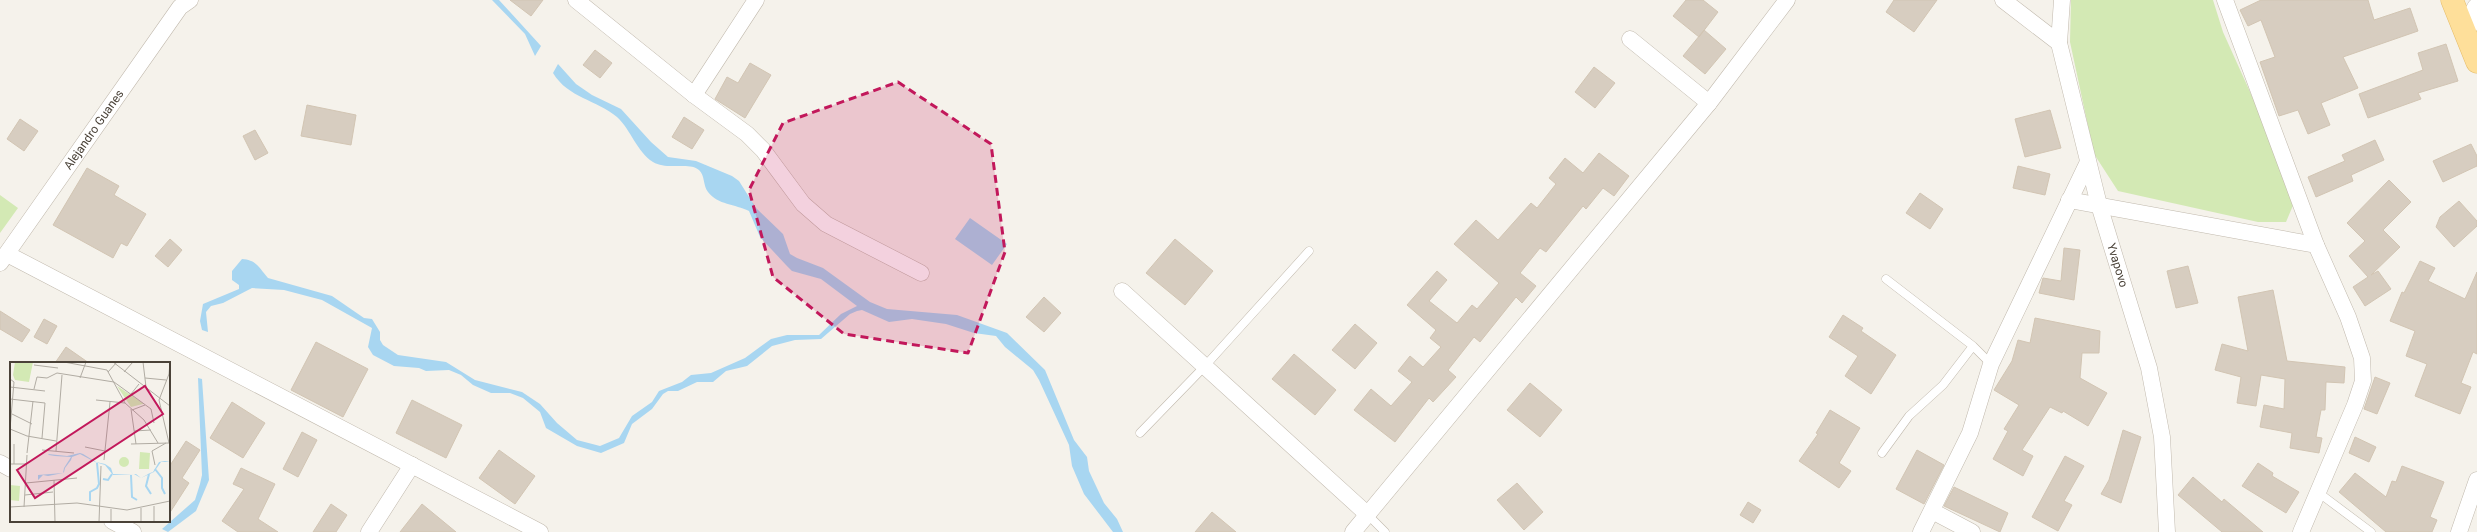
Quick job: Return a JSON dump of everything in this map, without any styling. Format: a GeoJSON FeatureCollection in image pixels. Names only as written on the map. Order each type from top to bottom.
{"type":"FeatureCollection","features":[{"type":"Feature","properties":{"kind":"main road"},"geometry":{"type":"LineString","coordinates":[[2452,0],[2477,62]]}},
{"type":"Feature","properties":{"kind":"street"},"geometry":{"type":"LineString","coordinates":[[576,0],[752,140],[763,150],[803,204],[826,224],[921,273]]}},
{"type":"Feature","properties":{"kind":"street"},"geometry":{"type":"LineString","coordinates":[[694,95],[756,0]]}},
{"type":"Feature","properties":{"kind":"street"},"geometry":{"type":"LineString","coordinates":[[1353,532],[1709,102],[1787,0]]}},
{"type":"Feature","properties":{"kind":"street"},"geometry":{"type":"LineString","coordinates":[[2003,0],[2059,44]]}},
{"type":"Feature","properties":{"kind":"street","name":"Yvapovo"},"geometry":{"type":"LineString","coordinates":[[2062,0],[2059,44],[2099,205],[2149,368],[2162,437],[2167,532]]}},
{"type":"Feature","properties":{"kind":"street"},"geometry":{"type":"LineString","coordinates":[[2225,0],[2316,245],[2348,317],[2362,358],[2363,380],[2355,406],[2301,532]]}},
{"type":"Feature","properties":{"kind":"street","name":"Alejandro Guanes"},"geometry":{"type":"LineString","coordinates":[[3,258],[180,2]]}},
{"type":"Feature","properties":{"kind":"street"},"geometry":{"type":"LineString","coordinates":[[2465,31],[2477,8]]}},
{"type":"Feature","properties":{"kind":"street"},"geometry":{"type":"LineString","coordinates":[[1630,39],[1709,102]]}},
{"type":"Feature","properties":{"kind":"street"},"geometry":{"type":"LineString","coordinates":[[1921,532],[1970,432],[1991,364],[2088,162]]}},
{"type":"Feature","properties":{"kind":"street"},"geometry":{"type":"LineString","coordinates":[[2070,200],[2316,245]]}},
{"type":"Feature","properties":{"kind":"street"},"geometry":{"type":"LineString","coordinates":[[3,258],[412,465],[540,532]]}},
{"type":"Feature","properties":{"kind":"street"},"geometry":{"type":"LineString","coordinates":[[1122,291],[1367,514]]}},
{"type":"Feature","properties":{"kind":"street"},"geometry":{"type":"LineString","coordinates":[[0,463],[10,468]]}},
{"type":"Feature","properties":{"kind":"street"},"geometry":{"type":"LineString","coordinates":[[369,532],[412,465]]}},
{"type":"Feature","properties":{"kind":"street"},"geometry":{"type":"LineString","coordinates":[[2459,532],[2477,480]]}},
{"type":"Feature","properties":{"kind":"street"},"geometry":{"type":"LineString","coordinates":[[1932,511],[1972,532]]}},
{"type":"Feature","properties":{"kind":"street"},"geometry":{"type":"LineString","coordinates":[[114,522],[133,532]]}},
{"type":"Feature","properties":{"kind":"lane"},"geometry":{"type":"LineString","coordinates":[[1140,432],[1205,366],[1309,251]]}},
{"type":"Feature","properties":{"kind":"lane"},"geometry":{"type":"LineString","coordinates":[[1886,279],[1973,346],[1991,364]]}},
{"type":"Feature","properties":{"kind":"lane"},"geometry":{"type":"LineString","coordinates":[[1882,453],[1909,416],[1943,385],[1973,346]]}},
{"type":"Feature","properties":{"kind":"lane"},"geometry":{"type":"LineString","coordinates":[[2319,493],[2371,532]]}},
{"type":"Feature","properties":{"kind":"lane"},"geometry":{"type":"LineString","coordinates":[[1367,514],[1385,532]]}},
{"type":"Feature","properties":{"kind":"highlighted area"},"geometry":{"type":"Polygon","coordinates":[[[898,82],[991,144],[1005,252],[968,353],[844,334],[773,277],[749,190],[783,123],[898,82]]]}},
{"type":"Feature","properties":{"kind":"green space"},"geometry":{"type":"Polygon","coordinates":[[[2071,0],[2213,0],[2223,32],[2297,196],[2286,222],[2258,222],[2118,191],[2094,154],[2070,42],[2071,0]]]}},
{"type":"Feature","properties":{"kind":"green space"},"geometry":{"type":"Polygon","coordinates":[[[0,195],[18,208],[0,233],[0,195]]]}},
{"type":"Feature","properties":{"kind":"water"},"geometry":{"type":"Polygon","coordinates":[[[492,0],[499,0],[541,46],[535,56],[525,34],[492,0]]]}},
{"type":"Feature","properties":{"kind":"water"},"geometry":{"type":"Polygon","coordinates":[[[558,64],[576,84],[592,95],[621,109],[651,142],[668,157],[696,161],[732,176],[739,181],[756,208],[783,234],[790,254],[823,268],[870,302],[887,309],[957,315],[1007,333],[1045,370],[1074,440],[1087,457],[1089,471],[1104,503],[1117,519],[1123,532],[1113,532],[1084,494],[1072,466],[1069,445],[1033,370],[1005,347],[996,336],[974,333],[946,324],[912,319],[889,322],[862,310],[857,311],[850,314],[821,339],[795,340],[772,346],[747,366],[726,371],[713,382],[697,382],[678,391],[668,391],[663,394],[652,409],[632,424],[624,443],[601,453],[577,446],[546,428],[540,412],[523,398],[510,393],[491,393],[473,385],[461,375],[449,370],[426,371],[419,368],[394,366],[373,355],[368,347],[372,328],[322,300],[284,290],[252,288],[223,303],[211,306],[206,312],[208,332],[202,330],[200,321],[203,304],[239,289],[239,285],[232,280],[232,271],[242,259],[251,261],[257,265],[268,278],[332,296],[364,318],[372,319],[380,332],[380,340],[383,345],[398,355],[446,362],[475,380],[522,392],[540,404],[557,423],[577,440],[600,446],[619,438],[632,416],[652,402],[659,391],[682,382],[691,375],[711,373],[745,358],[771,339],[787,335],[819,335],[841,314],[857,306],[821,279],[792,271],[760,237],[749,211],[722,202],[712,196],[706,190],[701,172],[695,167],[659,165],[647,158],[617,117],[601,106],[575,93],[559,81],[553,73],[558,64]]]}},
{"type":"Feature","properties":{"kind":"water"},"geometry":{"type":"Polygon","coordinates":[[[970,218],[1007,244],[992,265],[955,239],[970,218]]]}},
{"type":"Feature","properties":{"kind":"water"},"geometry":{"type":"Polygon","coordinates":[[[198,378],[202,379],[209,480],[196,511],[168,532],[162,529],[195,500],[202,475],[198,378]]]}},
{"type":"Feature","properties":{"kind":"building"},"geometry":{"type":"Polygon","coordinates":[[[510,0],[543,0],[531,16],[510,0]]]}},
{"type":"Feature","properties":{"kind":"building"},"geometry":{"type":"Polygon","coordinates":[[[1686,0],[1703,0],[1718,12],[1699,37],[1673,16],[1686,0]]]}},
{"type":"Feature","properties":{"kind":"building"},"geometry":{"type":"Polygon","coordinates":[[[1894,0],[1937,0],[1914,32],[1886,12],[1894,0]]]}},
{"type":"Feature","properties":{"kind":"building"},"geometry":{"type":"Polygon","coordinates":[[[2261,0],[2368,0],[2374,20],[2410,8],[2418,31],[2343,57],[2358,88],[2321,103],[2330,125],[2308,134],[2298,110],[2279,116],[2260,62],[2275,57],[2261,20],[2248,26],[2240,10],[2261,0]]]}},
{"type":"Feature","properties":{"kind":"building"},"geometry":{"type":"Polygon","coordinates":[[[1704,30],[1726,49],[1705,74],[1683,56],[1704,30]]]}},
{"type":"Feature","properties":{"kind":"building"},"geometry":{"type":"Polygon","coordinates":[[[2446,44],[2458,81],[2418,93],[2421,99],[2368,118],[2359,94],[2423,70],[2418,53],[2446,44]]]}},
{"type":"Feature","properties":{"kind":"building"},"geometry":{"type":"Polygon","coordinates":[[[595,50],[612,63],[600,78],[583,65],[595,50]]]}},
{"type":"Feature","properties":{"kind":"building"},"geometry":{"type":"Polygon","coordinates":[[[750,63],[771,75],[745,118],[715,99],[727,77],[738,83],[750,63]]]}},
{"type":"Feature","properties":{"kind":"building"},"geometry":{"type":"Polygon","coordinates":[[[1594,67],[1615,83],[1595,108],[1575,92],[1594,67]]]}},
{"type":"Feature","properties":{"kind":"building"},"geometry":{"type":"Polygon","coordinates":[[[307,105],[356,115],[351,145],[301,136],[307,105]]]}},
{"type":"Feature","properties":{"kind":"building"},"geometry":{"type":"Polygon","coordinates":[[[2050,110],[2061,148],[2025,157],[2015,119],[2050,110]]]}},
{"type":"Feature","properties":{"kind":"building"},"geometry":{"type":"Polygon","coordinates":[[[684,117],[704,130],[692,149],[672,137],[684,117]]]}},
{"type":"Feature","properties":{"kind":"building"},"geometry":{"type":"Polygon","coordinates":[[[20,119],[38,131],[24,151],[7,139],[20,119]]]}},
{"type":"Feature","properties":{"kind":"building"},"geometry":{"type":"Polygon","coordinates":[[[255,130],[268,153],[255,160],[243,136],[255,130]]]}},
{"type":"Feature","properties":{"kind":"building"},"geometry":{"type":"Polygon","coordinates":[[[2375,140],[2384,160],[2351,175],[2353,181],[2316,197],[2308,177],[2345,161],[2342,155],[2375,140]]]}},
{"type":"Feature","properties":{"kind":"building"},"geometry":{"type":"Polygon","coordinates":[[[2471,144],[2477,156],[2477,166],[2443,182],[2433,161],[2471,144]]]}},
{"type":"Feature","properties":{"kind":"building"},"geometry":{"type":"Polygon","coordinates":[[[1599,153],[1629,176],[1614,196],[1603,188],[1586,209],[1583,206],[1546,252],[1540,248],[1520,273],[1536,286],[1522,303],[1516,297],[1480,342],[1474,337],[1448,370],[1456,377],[1433,402],[1429,398],[1395,442],[1354,410],[1371,389],[1391,406],[1412,382],[1398,371],[1410,356],[1423,367],[1441,347],[1430,338],[1436,330],[1407,305],[1437,271],[1447,280],[1429,301],[1457,323],[1472,305],[1477,309],[1499,283],[1454,244],[1476,220],[1498,240],[1531,203],[1537,208],[1556,184],[1549,178],[1565,158],[1583,173],[1599,153]]]}},
{"type":"Feature","properties":{"kind":"building"},"geometry":{"type":"Polygon","coordinates":[[[2018,166],[2050,174],[2045,195],[2013,188],[2018,166]]]}},
{"type":"Feature","properties":{"kind":"building"},"geometry":{"type":"Polygon","coordinates":[[[87,168],[119,186],[114,195],[146,214],[127,246],[121,243],[113,258],[53,225],[87,168]]]}},
{"type":"Feature","properties":{"kind":"building"},"geometry":{"type":"Polygon","coordinates":[[[2389,180],[2411,202],[2383,230],[2400,247],[2371,275],[2378,271],[2391,289],[2365,306],[2353,287],[2368,277],[2349,256],[2365,241],[2347,223],[2389,180]]]}},
{"type":"Feature","properties":{"kind":"building"},"geometry":{"type":"Polygon","coordinates":[[[1920,193],[1943,209],[1930,229],[1906,213],[1920,193]]]}},
{"type":"Feature","properties":{"kind":"building"},"geometry":{"type":"Polygon","coordinates":[[[2459,201],[2477,221],[2477,226],[2454,247],[2436,227],[2440,217],[2459,201]]]}},
{"type":"Feature","properties":{"kind":"building"},"geometry":{"type":"Polygon","coordinates":[[[170,239],[182,250],[168,267],[155,256],[170,239]]]}},
{"type":"Feature","properties":{"kind":"building"},"geometry":{"type":"Polygon","coordinates":[[[1175,239],[1213,271],[1185,305],[1146,273],[1175,239]]]}},
{"type":"Feature","properties":{"kind":"building"},"geometry":{"type":"Polygon","coordinates":[[[2064,248],[2080,250],[2074,300],[2039,293],[2043,278],[2061,281],[2064,248]]]}},
{"type":"Feature","properties":{"kind":"building"},"geometry":{"type":"Polygon","coordinates":[[[2420,261],[2435,268],[2428,281],[2465,299],[2477,272],[2477,354],[2473,352],[2461,383],[2471,387],[2460,414],[2415,396],[2427,364],[2406,356],[2415,331],[2390,321],[2402,292],[2404,293],[2420,261]]]}},
{"type":"Feature","properties":{"kind":"building"},"geometry":{"type":"Polygon","coordinates":[[[2188,266],[2198,303],[2176,308],[2167,271],[2188,266]]]}},
{"type":"Feature","properties":{"kind":"building"},"geometry":{"type":"Polygon","coordinates":[[[2273,290],[2287,361],[2345,367],[2344,383],[2326,382],[2325,410],[2321,410],[2316,437],[2322,438],[2319,453],[2290,448],[2292,433],[2260,427],[2264,405],[2284,409],[2285,379],[2261,375],[2256,406],[2237,403],[2241,377],[2215,370],[2222,344],[2248,351],[2238,297],[2273,290]]]}},
{"type":"Feature","properties":{"kind":"building"},"geometry":{"type":"Polygon","coordinates":[[[1044,297],[1061,313],[1044,332],[1026,317],[1044,297]]]}},
{"type":"Feature","properties":{"kind":"building"},"geometry":{"type":"Polygon","coordinates":[[[0,311],[30,330],[22,342],[0,329],[0,311]]]}},
{"type":"Feature","properties":{"kind":"building"},"geometry":{"type":"Polygon","coordinates":[[[1843,315],[1863,328],[1861,331],[1896,355],[1871,394],[1845,376],[1858,356],[1829,337],[1843,315]]]}},
{"type":"Feature","properties":{"kind":"building"},"geometry":{"type":"Polygon","coordinates":[[[2035,318],[2100,331],[2099,353],[2082,353],[2080,378],[2107,393],[2088,426],[2063,411],[2062,413],[2050,407],[2022,450],[2033,456],[2023,476],[1993,459],[2008,431],[2004,429],[2019,405],[1994,390],[2012,361],[2018,340],[2030,343],[2035,318]]]}},
{"type":"Feature","properties":{"kind":"building"},"geometry":{"type":"Polygon","coordinates":[[[44,319],[57,326],[47,344],[34,337],[44,319]]]}},
{"type":"Feature","properties":{"kind":"building"},"geometry":{"type":"Polygon","coordinates":[[[1355,324],[1377,343],[1355,369],[1332,350],[1355,324]]]}},
{"type":"Feature","properties":{"kind":"building"},"geometry":{"type":"Polygon","coordinates":[[[316,342],[368,369],[343,417],[291,390],[316,342]]]}},
{"type":"Feature","properties":{"kind":"building"},"geometry":{"type":"Polygon","coordinates":[[[66,347],[88,362],[56,362],[66,347]]]}},
{"type":"Feature","properties":{"kind":"building"},"geometry":{"type":"Polygon","coordinates":[[[1294,354],[1336,390],[1315,415],[1272,379],[1294,354]]]}},
{"type":"Feature","properties":{"kind":"building"},"geometry":{"type":"Polygon","coordinates":[[[2375,377],[2390,383],[2377,414],[2364,409],[2375,377]]]}},
{"type":"Feature","properties":{"kind":"building"},"geometry":{"type":"Polygon","coordinates":[[[1530,383],[1562,410],[1540,437],[1507,410],[1530,383]]]}},
{"type":"Feature","properties":{"kind":"building"},"geometry":{"type":"Polygon","coordinates":[[[412,400],[462,425],[446,458],[396,433],[412,400]]]}},
{"type":"Feature","properties":{"kind":"building"},"geometry":{"type":"Polygon","coordinates":[[[232,402],[265,423],[243,458],[210,438],[232,402]]]}},
{"type":"Feature","properties":{"kind":"building"},"geometry":{"type":"Polygon","coordinates":[[[1830,410],[1860,428],[1839,463],[1851,471],[1839,488],[1799,461],[1818,434],[1816,433],[1830,410]]]}},
{"type":"Feature","properties":{"kind":"building"},"geometry":{"type":"Polygon","coordinates":[[[2123,430],[2141,437],[2121,503],[2101,494],[2109,480],[2123,430]]]}},
{"type":"Feature","properties":{"kind":"building"},"geometry":{"type":"Polygon","coordinates":[[[302,432],[317,440],[298,477],[283,469],[302,432]]]}},
{"type":"Feature","properties":{"kind":"building"},"geometry":{"type":"Polygon","coordinates":[[[2355,437],[2376,447],[2369,462],[2349,453],[2355,437]]]}},
{"type":"Feature","properties":{"kind":"building"},"geometry":{"type":"Polygon","coordinates":[[[186,441],[200,450],[182,478],[189,483],[170,512],[170,465],[186,441]]]}},
{"type":"Feature","properties":{"kind":"building"},"geometry":{"type":"Polygon","coordinates":[[[499,450],[535,476],[515,504],[479,478],[499,450]]]}},
{"type":"Feature","properties":{"kind":"building"},"geometry":{"type":"Polygon","coordinates":[[[1917,450],[1944,465],[1924,504],[1896,489],[1917,450]]]}},
{"type":"Feature","properties":{"kind":"building"},"geometry":{"type":"Polygon","coordinates":[[[2065,456],[2084,466],[2064,501],[2072,505],[2058,531],[2032,517],[2065,456]]]}},
{"type":"Feature","properties":{"kind":"building"},"geometry":{"type":"Polygon","coordinates":[[[2258,463],[2273,473],[2272,476],[2299,492],[2286,513],[2242,486],[2258,463]]]}},
{"type":"Feature","properties":{"kind":"building"},"geometry":{"type":"Polygon","coordinates":[[[2402,466],[2444,482],[2430,517],[2437,520],[2432,532],[2386,532],[2339,492],[2355,473],[2386,497],[2392,481],[2396,482],[2402,466]]]}},
{"type":"Feature","properties":{"kind":"building"},"geometry":{"type":"Polygon","coordinates":[[[241,468],[275,484],[258,519],[278,532],[238,532],[222,521],[244,489],[233,484],[241,468]]]}},
{"type":"Feature","properties":{"kind":"building"},"geometry":{"type":"Polygon","coordinates":[[[2193,477],[2222,502],[2224,499],[2263,532],[2222,532],[2178,495],[2193,477]]]}},
{"type":"Feature","properties":{"kind":"building"},"geometry":{"type":"Polygon","coordinates":[[[1517,483],[1543,512],[1524,530],[1497,500],[1517,483]]]}},
{"type":"Feature","properties":{"kind":"building"},"geometry":{"type":"Polygon","coordinates":[[[1954,487],[2008,513],[2000,532],[1944,506],[1954,487]]]}},
{"type":"Feature","properties":{"kind":"building"},"geometry":{"type":"Polygon","coordinates":[[[1748,502],[1761,510],[1753,523],[1740,515],[1748,502]]]}},
{"type":"Feature","properties":{"kind":"building"},"geometry":{"type":"Polygon","coordinates":[[[331,504],[347,515],[336,532],[313,532],[331,504]]]}},
{"type":"Feature","properties":{"kind":"building"},"geometry":{"type":"Polygon","coordinates":[[[422,504],[456,532],[400,532],[422,504]]]}},
{"type":"Feature","properties":{"kind":"building"},"geometry":{"type":"Polygon","coordinates":[[[1212,512],[1236,532],[1195,532],[1212,512]]]}}]}
